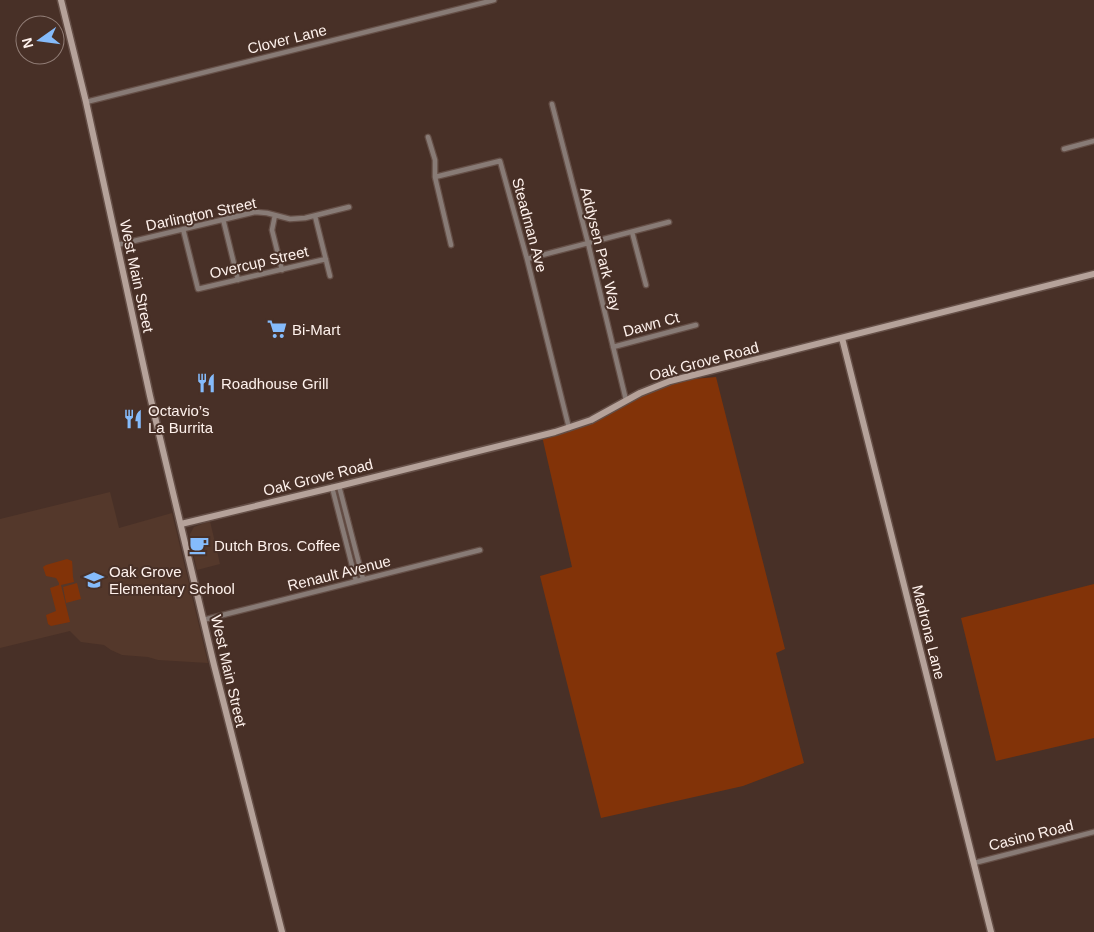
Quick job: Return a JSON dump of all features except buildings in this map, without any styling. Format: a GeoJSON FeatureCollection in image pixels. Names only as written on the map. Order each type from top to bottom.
{"type":"FeatureCollection","features":[{"type":"Feature","properties":{"kind":"street"},"geometry":{"type":"LineString","coordinates":[[61,0],[86,102]]}},
{"type":"Feature","properties":{"kind":"street","name":"Clover Lane"},"geometry":{"type":"LineString","coordinates":[[86,102],[494,0]]}},
{"type":"Feature","properties":{"kind":"street","name":"West Main Street"},"geometry":{"type":"LineString","coordinates":[[86,102],[150,396],[241,775],[282,932]]}},
{"type":"Feature","properties":{"kind":"street","name":"Addysen Park Way"},"geometry":{"type":"LineString","coordinates":[[552,104],[626,400]]}},
{"type":"Feature","properties":{"kind":"street"},"geometry":{"type":"LineString","coordinates":[[428,137],[451,245]]}},
{"type":"Feature","properties":{"kind":"street"},"geometry":{"type":"LineString","coordinates":[[1064,149],[1094,140]]}},
{"type":"Feature","properties":{"kind":"street","name":"Steadman Ave"},"geometry":{"type":"LineString","coordinates":[[435,177],[500,161],[568,428]]}},
{"type":"Feature","properties":{"kind":"street","name":"Darlington Street"},"geometry":{"type":"LineString","coordinates":[[117,245],[255,212],[290,219],[315,216],[349,207]]}},
{"type":"Feature","properties":{"kind":"street"},"geometry":{"type":"LineString","coordinates":[[275,215],[272,230],[282,270]]}},
{"type":"Feature","properties":{"kind":"street"},"geometry":{"type":"LineString","coordinates":[[315,216],[330,276]]}},
{"type":"Feature","properties":{"kind":"street"},"geometry":{"type":"LineString","coordinates":[[223,219],[238,280]]}},
{"type":"Feature","properties":{"kind":"street"},"geometry":{"type":"LineString","coordinates":[[526,259],[669,222]]}},
{"type":"Feature","properties":{"kind":"street","name":"Overcup Street"},"geometry":{"type":"LineString","coordinates":[[184,229],[198,289],[326,259]]}},
{"type":"Feature","properties":{"kind":"street"},"geometry":{"type":"LineString","coordinates":[[632,232],[646,285]]}},
{"type":"Feature","properties":{"kind":"street","name":"Oak Grove Road"},"geometry":{"type":"LineString","coordinates":[[181,524],[548,434],[590,420],[626,400],[670,381],[1094,274]]}},
{"type":"Feature","properties":{"kind":"street","name":"Dawn Ct"},"geometry":{"type":"LineString","coordinates":[[613,347],[696,325]]}},
{"type":"Feature","properties":{"kind":"street","name":"Madrona Lane"},"geometry":{"type":"LineString","coordinates":[[842,338],[991,932]]}},
{"type":"Feature","properties":{"kind":"street"},"geometry":{"type":"LineString","coordinates":[[339,486],[363,580]]}},
{"type":"Feature","properties":{"kind":"street"},"geometry":{"type":"LineString","coordinates":[[332,487],[356,581]]}},
{"type":"Feature","properties":{"kind":"street","name":"Renault Avenue"},"geometry":{"type":"LineString","coordinates":[[204,620],[480,550]]}},
{"type":"Feature","properties":{"kind":"street","name":"Casino Road"},"geometry":{"type":"LineString","coordinates":[[974,863],[1094,832]]}},
{"type":"Feature","properties":{"kind":"shaded area"},"geometry":{"type":"Polygon","coordinates":[[[716,377],[785,649],[776,653],[804,763],[743,786],[601,818],[540,576],[572,567],[542,436],[579,424],[670,381],[716,377]]]}},
{"type":"Feature","properties":{"kind":"shaded area","name":"Oak Grove Elementary School"},"geometry":{"type":"Polygon","coordinates":[[[110,492],[119,528],[172,513],[208,663],[158,660],[148,657],[122,655],[104,645],[81,642],[70,631],[0,648],[0,519],[110,492]]]}},
{"type":"Feature","properties":{"kind":"shaded area"},"geometry":{"type":"Polygon","coordinates":[[[210,521],[220,564],[197,570],[190,534],[194,527],[210,521]]]}},
{"type":"Feature","properties":{"kind":"shaded area"},"geometry":{"type":"Polygon","coordinates":[[[67,559],[72,561],[74,582],[61,585],[70,622],[51,626],[48,624],[46,615],[56,611],[50,588],[59,585],[59,583],[56,578],[46,576],[43,567],[67,559]]]}},
{"type":"Feature","properties":{"kind":"shaded area"},"geometry":{"type":"Polygon","coordinates":[[[77,583],[81,599],[66,603],[63,587],[77,583]]]}},
{"type":"Feature","properties":{"kind":"shaded area"},"geometry":{"type":"Polygon","coordinates":[[[1094,584],[1094,738],[996,761],[961,618],[1094,584]]]}},
{"type":"Feature","properties":{"kind":"place","name":"Bi-Mart"},"geometry":{"type":"Point","coordinates":[277,329]}},
{"type":"Feature","properties":{"kind":"place","name":"Roadhouse Grill"},"geometry":{"type":"Point","coordinates":[206,383]}},
{"type":"Feature","properties":{"kind":"place","name":"Octavio’s La Burrita"},"geometry":{"type":"Point","coordinates":[133,419]}},
{"type":"Feature","properties":{"kind":"place","name":"Dutch Bros. Coffee"},"geometry":{"type":"Point","coordinates":[199,545]}},
{"type":"Feature","properties":{"kind":"place","name":"Oak Grove Elementary School"},"geometry":{"type":"Point","coordinates":[94,580]}}]}
